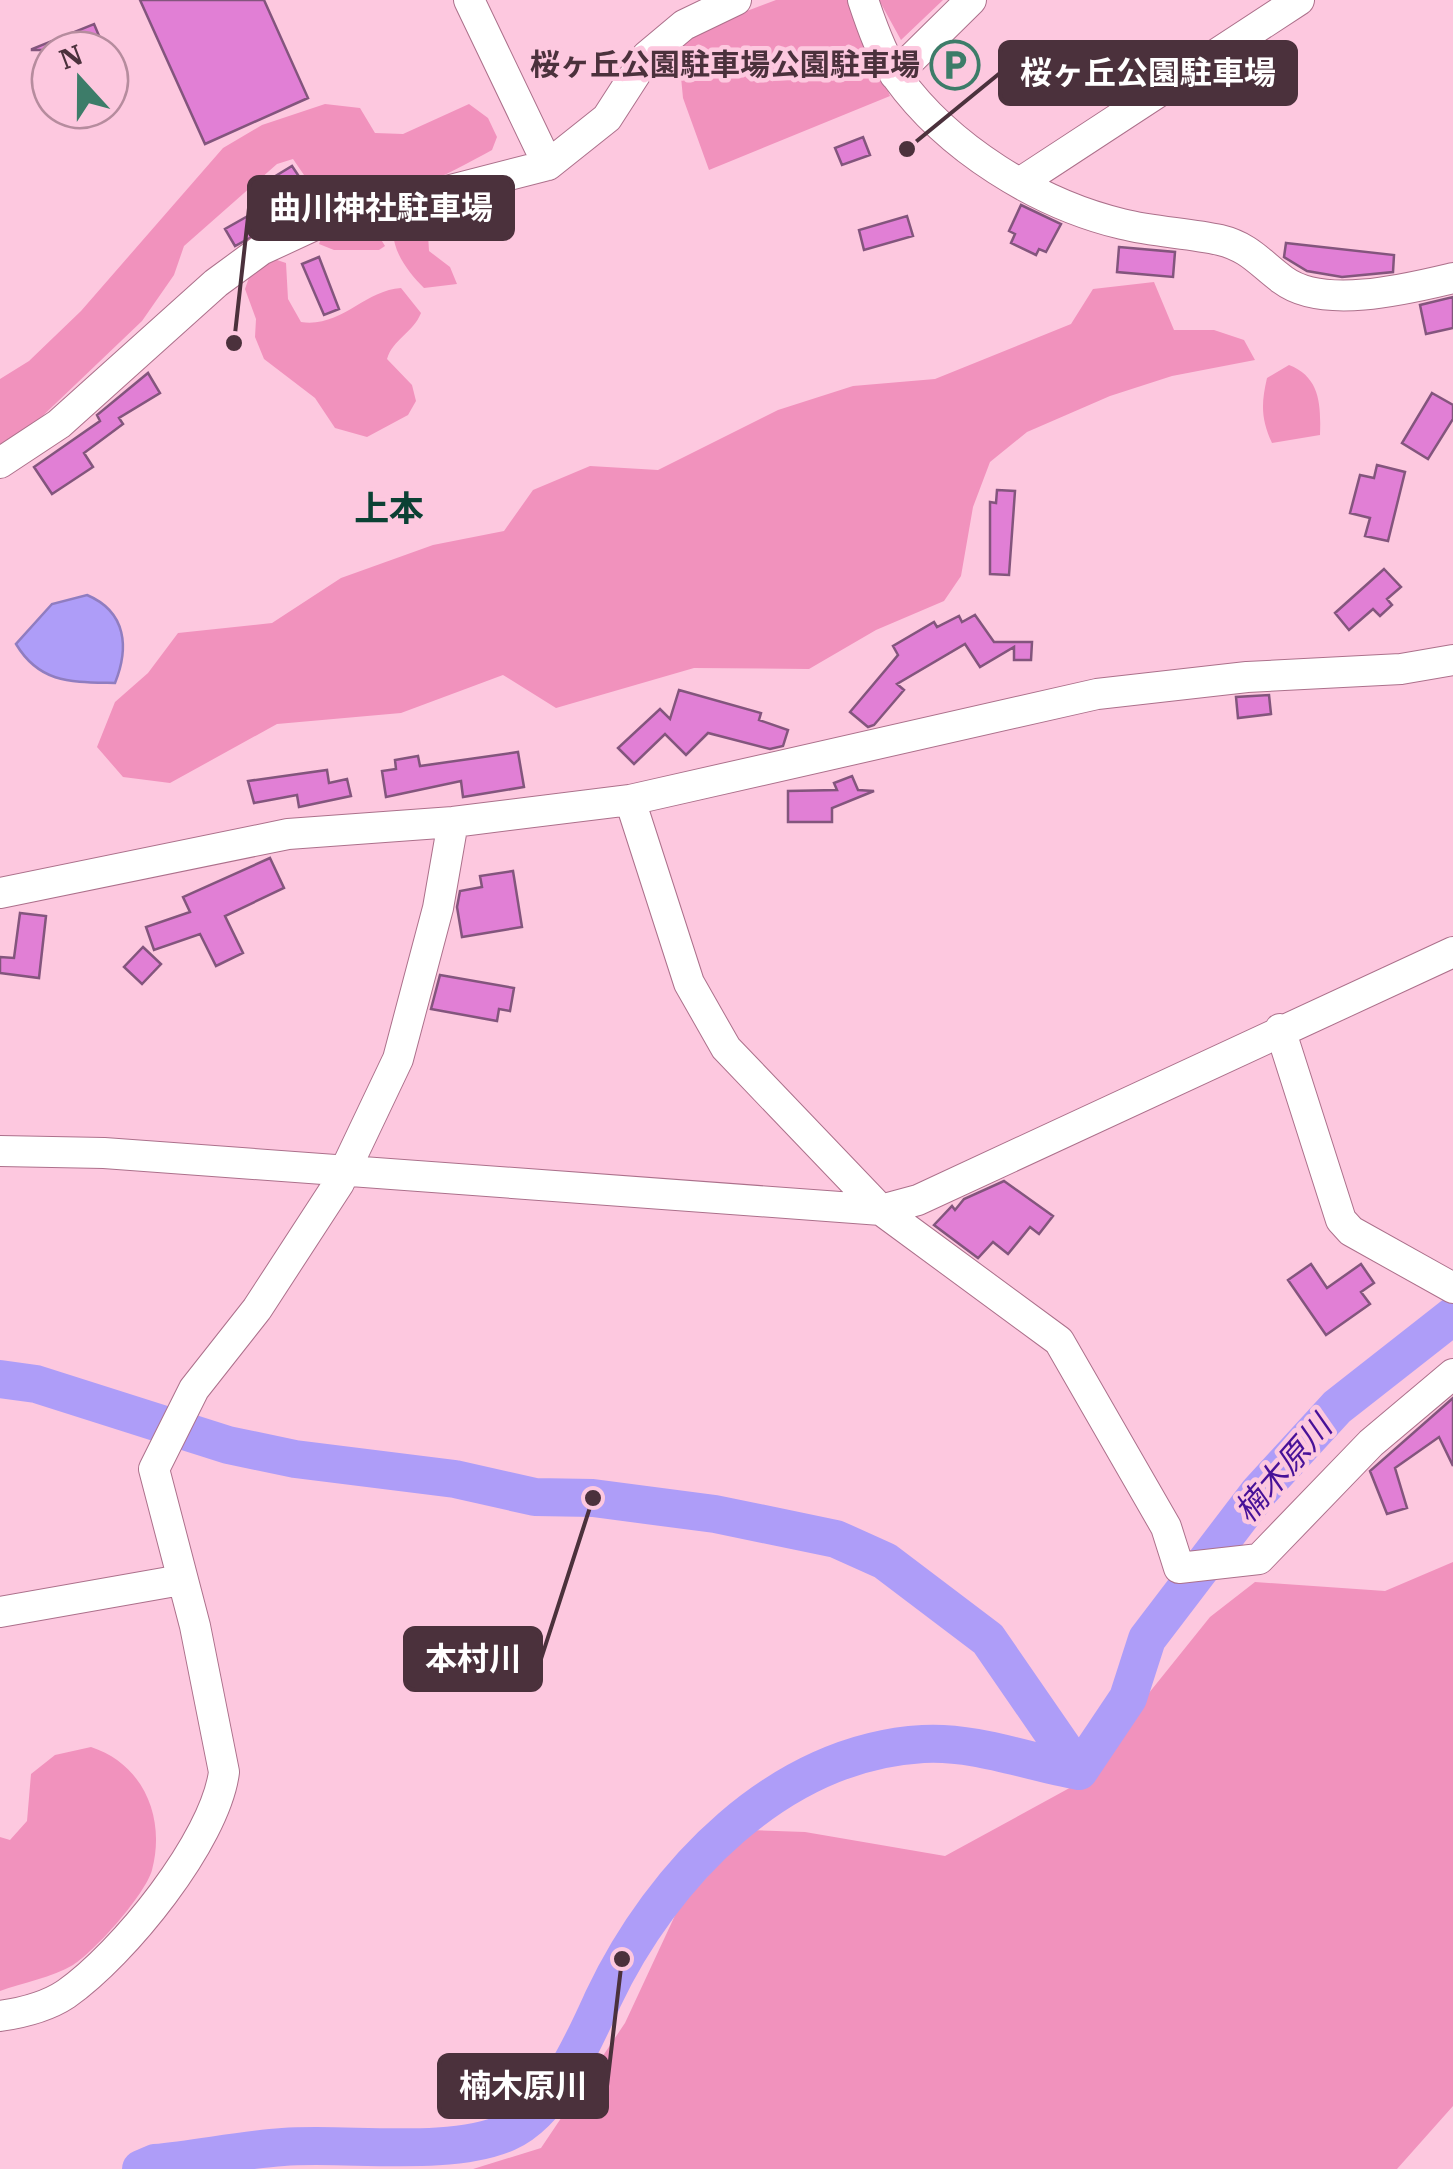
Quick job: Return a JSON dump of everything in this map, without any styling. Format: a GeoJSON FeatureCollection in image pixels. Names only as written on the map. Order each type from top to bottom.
{"type":"FeatureCollection","features":[{"type":"Feature","properties":{"kind":"street"},"geometry":{"type":"LineString","coordinates":[[469,0],[548,165]]}},
{"type":"Feature","properties":{"kind":"street"},"geometry":{"type":"LineString","coordinates":[[0,462],[59,424],[216,283],[261,250],[315,225],[548,165],[606,118],[646,56],[684,25],[736,0]]}},
{"type":"Feature","properties":{"kind":"street"},"geometry":{"type":"LineString","coordinates":[[863,0],[896,75],[944,128],[1060,204],[1122,224],[1245,248],[1284,281],[1312,294],[1405,289],[1453,278]]}},
{"type":"Feature","properties":{"kind":"street"},"geometry":{"type":"LineString","coordinates":[[896,75],[970,0]]}},
{"type":"Feature","properties":{"kind":"street"},"geometry":{"type":"LineString","coordinates":[[1021,182],[1253,15],[1299,0]]}},
{"type":"Feature","properties":{"kind":"street"},"geometry":{"type":"LineString","coordinates":[[0,893],[288,834],[453,822],[630,800],[1097,694],[1247,678],[1401,669],[1453,660]]}},
{"type":"Feature","properties":{"kind":"street"},"geometry":{"type":"LineString","coordinates":[[630,800],[689,984],[726,1048],[881,1210],[1059,1341],[1166,1527],[1178,1568],[1259,1559],[1371,1443],[1453,1374]]}},
{"type":"Feature","properties":{"kind":"street"},"geometry":{"type":"LineString","coordinates":[[0,2016],[64,1996],[117,1949],[157,1905],[221,1796],[224,1772],[154,1469],[194,1389],[258,1310],[344,1172],[398,1059],[438,908],[453,822]]}},
{"type":"Feature","properties":{"kind":"street"},"geometry":{"type":"LineString","coordinates":[[0,1151],[104,1152],[881,1210],[918,1200],[1453,952]]}},
{"type":"Feature","properties":{"kind":"street"},"geometry":{"type":"LineString","coordinates":[[1280,1029],[1341,1220],[1351,1231],[1448,1285]]}},
{"type":"Feature","properties":{"kind":"street"},"geometry":{"type":"LineString","coordinates":[[0,1612],[181,1580]]}},
{"type":"Feature","properties":{"kind":"shaded area"},"geometry":{"type":"Polygon","coordinates":[[[776,0],[849,0],[890,96],[709,170],[683,98],[678,46],[718,22],[776,0]]]}},
{"type":"Feature","properties":{"kind":"shaded area"},"geometry":{"type":"Polygon","coordinates":[[[879,0],[943,0],[901,40],[879,0]]]}},
{"type":"Feature","properties":{"kind":"shaded area"},"geometry":{"type":"Polygon","coordinates":[[[325,104],[360,108],[375,133],[403,134],[469,104],[488,118],[497,137],[492,150],[453,171],[366,203],[324,204],[293,159],[277,164],[184,246],[174,275],[142,321],[31,427],[0,444],[0,379],[29,361],[81,311],[223,148],[262,125],[325,104]]]}},
{"type":"Feature","properties":{"kind":"shaded area"},"geometry":{"type":"Polygon","coordinates":[[[495,185],[500,194],[497,203],[428,234],[429,251],[450,267],[457,284],[424,288],[396,247],[395,218],[495,185]]]}},
{"type":"Feature","properties":{"kind":"shaded area"},"geometry":{"type":"Polygon","coordinates":[[[372,225],[385,246],[379,250],[334,250],[319,244],[322,236],[372,225]]]}},
{"type":"Feature","properties":{"kind":"shaded area"},"geometry":{"type":"Polygon","coordinates":[[[271,258],[286,263],[288,299],[301,322],[328,320],[376,295],[401,288],[421,313],[387,359],[412,385],[416,401],[408,415],[367,437],[335,428],[315,398],[264,359],[245,289],[252,269],[271,258]]]}},
{"type":"Feature","properties":{"kind":"shaded area"},"geometry":{"type":"Polygon","coordinates":[[[1154,282],[1174,330],[1214,330],[1244,340],[1255,360],[1172,376],[1110,396],[1027,432],[990,462],[973,507],[961,576],[944,601],[876,630],[809,669],[694,668],[556,708],[503,675],[401,713],[277,724],[170,783],[123,777],[97,747],[115,702],[148,673],[178,633],[272,623],[341,578],[433,545],[504,531],[533,490],[590,466],[658,470],[778,410],[853,386],[935,379],[1071,324],[1093,289],[1154,282]]]}},
{"type":"Feature","properties":{"kind":"shaded area"},"geometry":{"type":"Polygon","coordinates":[[[1289,365],[1313,384],[1319,402],[1320,435],[1272,443],[1263,411],[1267,378],[1289,365]]]}},
{"type":"Feature","properties":{"kind":"shaded area"},"geometry":{"type":"Polygon","coordinates":[[[87,595],[110,611],[121,632],[122,657],[115,683],[71,681],[47,674],[25,657],[16,644],[52,604],[87,595]]]}},
{"type":"Feature","properties":{"kind":"shaded area"},"geometry":{"type":"Polygon","coordinates":[[[1453,1562],[1453,2106],[1397,2169],[473,2169],[541,2148],[625,2023],[678,1909],[749,1830],[805,1832],[945,1856],[1075,1785],[1210,1617],[1255,1582],[1385,1591],[1453,1562]]]}},
{"type":"Feature","properties":{"kind":"shaded area"},"geometry":{"type":"Polygon","coordinates":[[[91,1747],[124,1766],[146,1795],[156,1831],[152,1870],[130,1907],[82,1958],[56,1973],[0,1991],[0,1837],[10,1840],[27,1821],[31,1774],[55,1755],[91,1747]]]}},
{"type":"Feature","properties":{"kind":"building"},"geometry":{"type":"Polygon","coordinates":[[[140,0],[264,0],[308,98],[205,144],[140,0]]]}},
{"type":"Feature","properties":{"kind":"building"},"geometry":{"type":"Polygon","coordinates":[[[863,137],[870,155],[842,165],[835,148],[863,137]]]}},
{"type":"Feature","properties":{"kind":"building"},"geometry":{"type":"Polygon","coordinates":[[[292,166],[316,202],[235,246],[225,229],[285,195],[274,177],[292,166]]]}},
{"type":"Feature","properties":{"kind":"building"},"geometry":{"type":"Polygon","coordinates":[[[1021,205],[1061,224],[1046,252],[1039,249],[1036,255],[1011,243],[1015,234],[1009,231],[1021,205]]]}},
{"type":"Feature","properties":{"kind":"building"},"geometry":{"type":"Polygon","coordinates":[[[907,216],[913,236],[864,250],[859,230],[907,216]]]}},
{"type":"Feature","properties":{"kind":"building"},"geometry":{"type":"Polygon","coordinates":[[[1286,243],[1394,255],[1393,272],[1342,277],[1307,271],[1284,257],[1286,243]]]}},
{"type":"Feature","properties":{"kind":"building"},"geometry":{"type":"Polygon","coordinates":[[[1119,247],[1175,252],[1173,277],[1117,272],[1119,247]]]}},
{"type":"Feature","properties":{"kind":"building"},"geometry":{"type":"Polygon","coordinates":[[[319,257],[339,309],[324,315],[302,264],[319,257]]]}},
{"type":"Feature","properties":{"kind":"building"},"geometry":{"type":"Polygon","coordinates":[[[1453,297],[1453,328],[1426,334],[1420,305],[1453,297]]]}},
{"type":"Feature","properties":{"kind":"building"},"geometry":{"type":"Polygon","coordinates":[[[148,373],[160,393],[119,418],[123,424],[84,453],[93,467],[52,494],[34,467],[100,421],[97,415],[148,373]]]}},
{"type":"Feature","properties":{"kind":"building"},"geometry":{"type":"Polygon","coordinates":[[[1432,393],[1453,405],[1453,419],[1428,459],[1402,443],[1432,393]]]}},
{"type":"Feature","properties":{"kind":"building"},"geometry":{"type":"Polygon","coordinates":[[[1377,465],[1405,472],[1388,541],[1365,536],[1370,518],[1350,513],[1360,475],[1374,478],[1377,465]]]}},
{"type":"Feature","properties":{"kind":"building"},"geometry":{"type":"Polygon","coordinates":[[[997,490],[1015,491],[1009,575],[990,574],[990,502],[996,503],[997,490]]]}},
{"type":"Feature","properties":{"kind":"building"},"geometry":{"type":"Polygon","coordinates":[[[1384,569],[1401,587],[1387,599],[1392,605],[1380,616],[1373,609],[1349,630],[1335,613],[1384,569]]]}},
{"type":"Feature","properties":{"kind":"building"},"geometry":{"type":"Polygon","coordinates":[[[975,615],[994,642],[1032,642],[1031,660],[1014,660],[1014,647],[980,667],[965,644],[897,684],[904,690],[874,725],[868,727],[850,712],[898,655],[893,646],[934,622],[937,627],[959,616],[962,622],[975,615]]]}},
{"type":"Feature","properties":{"kind":"building"},"geometry":{"type":"Polygon","coordinates":[[[679,690],[761,713],[759,720],[788,730],[783,746],[770,749],[708,733],[686,755],[665,734],[634,764],[618,748],[660,709],[670,719],[679,690]]]}},
{"type":"Feature","properties":{"kind":"building"},"geometry":{"type":"Polygon","coordinates":[[[1269,695],[1271,714],[1238,718],[1236,697],[1269,695]]]}},
{"type":"Feature","properties":{"kind":"building"},"geometry":{"type":"Polygon","coordinates":[[[518,752],[524,787],[463,797],[461,781],[386,797],[382,771],[396,769],[395,760],[418,756],[420,766],[518,752]]]}},
{"type":"Feature","properties":{"kind":"building"},"geometry":{"type":"Polygon","coordinates":[[[327,770],[329,783],[347,779],[351,796],[299,807],[297,795],[254,803],[248,781],[327,770]]]}},
{"type":"Feature","properties":{"kind":"building"},"geometry":{"type":"Polygon","coordinates":[[[852,776],[858,790],[874,791],[832,808],[832,822],[788,822],[788,791],[837,790],[834,783],[852,776]]]}},
{"type":"Feature","properties":{"kind":"building"},"geometry":{"type":"Polygon","coordinates":[[[270,858],[284,888],[225,916],[243,953],[216,966],[200,934],[154,950],[146,927],[190,912],[183,897],[270,858]]]}},
{"type":"Feature","properties":{"kind":"building"},"geometry":{"type":"Polygon","coordinates":[[[513,871],[522,927],[462,937],[457,907],[460,891],[482,887],[480,876],[513,871]]]}},
{"type":"Feature","properties":{"kind":"building"},"geometry":{"type":"Polygon","coordinates":[[[20,913],[46,916],[39,978],[0,973],[0,957],[14,958],[20,913]]]}},
{"type":"Feature","properties":{"kind":"building"},"geometry":{"type":"Polygon","coordinates":[[[143,947],[161,964],[142,984],[124,967],[143,947]]]}},
{"type":"Feature","properties":{"kind":"building"},"geometry":{"type":"Polygon","coordinates":[[[440,975],[514,988],[510,1011],[499,1009],[497,1021],[431,1009],[440,975]]]}},
{"type":"Feature","properties":{"kind":"building"},"geometry":{"type":"Polygon","coordinates":[[[1004,1181],[1053,1216],[1039,1234],[1030,1227],[1008,1254],[993,1242],[978,1258],[934,1225],[952,1206],[955,1210],[964,1199],[1004,1181]]]}},
{"type":"Feature","properties":{"kind":"building"},"geometry":{"type":"Polygon","coordinates":[[[1311,1264],[1327,1288],[1361,1264],[1374,1283],[1361,1292],[1370,1304],[1326,1335],[1288,1280],[1311,1264]]]}},
{"type":"Feature","properties":{"kind":"building"},"geometry":{"type":"Polygon","coordinates":[[[1453,1398],[1453,1466],[1439,1437],[1395,1468],[1407,1508],[1387,1514],[1370,1471],[1453,1398]]]}},
{"type":"Feature","properties":{"kind":"waterway","name":"楠木原川"},"geometry":{"type":"LineString","coordinates":[[1079,1771],[1128,1698],[1147,1639],[1259,1492],[1337,1407],[1453,1316]]}},
{"type":"Feature","properties":{"kind":"waterway"},"geometry":{"type":"LineString","coordinates":[[0,1379],[36,1384],[228,1445],[295,1459],[455,1479],[535,1497],[593,1498],[715,1514],[836,1539],[885,1561],[988,1639],[1079,1771]]}},
{"type":"Feature","properties":{"kind":"waterway","name":"楠木原川"},"geometry":{"type":"LineString","coordinates":[[141,2169],[155,2163],[267,2148],[428,2147],[485,2140],[508,2132],[539,2109],[553,2092],[628,1952],[658,1908],[692,1865],[774,1795],[821,1770],[870,1752],[923,1744],[982,1749],[1079,1771]]}},
{"type":"Feature","properties":{"kind":"place","name":"桜ヶ丘公園駐車場公園駐車場"},"geometry":{"type":"Point","coordinates":[955,65]}},
{"type":"Feature","properties":{"kind":"place","name":"桜ヶ丘公園駐車場"},"geometry":{"type":"Point","coordinates":[907,149]}},
{"type":"Feature","properties":{"kind":"place","name":"曲川神社駐車場"},"geometry":{"type":"Point","coordinates":[234,343]}},
{"type":"Feature","properties":{"kind":"place","name":"本村川"},"geometry":{"type":"Point","coordinates":[593,1498]}},
{"type":"Feature","properties":{"kind":"place","name":"楠木原川"},"geometry":{"type":"Point","coordinates":[622,1959]}},
{"type":"Feature","properties":{"kind":"district","name":"上本"},"geometry":{"type":"Point","coordinates":[389,509]}}]}
